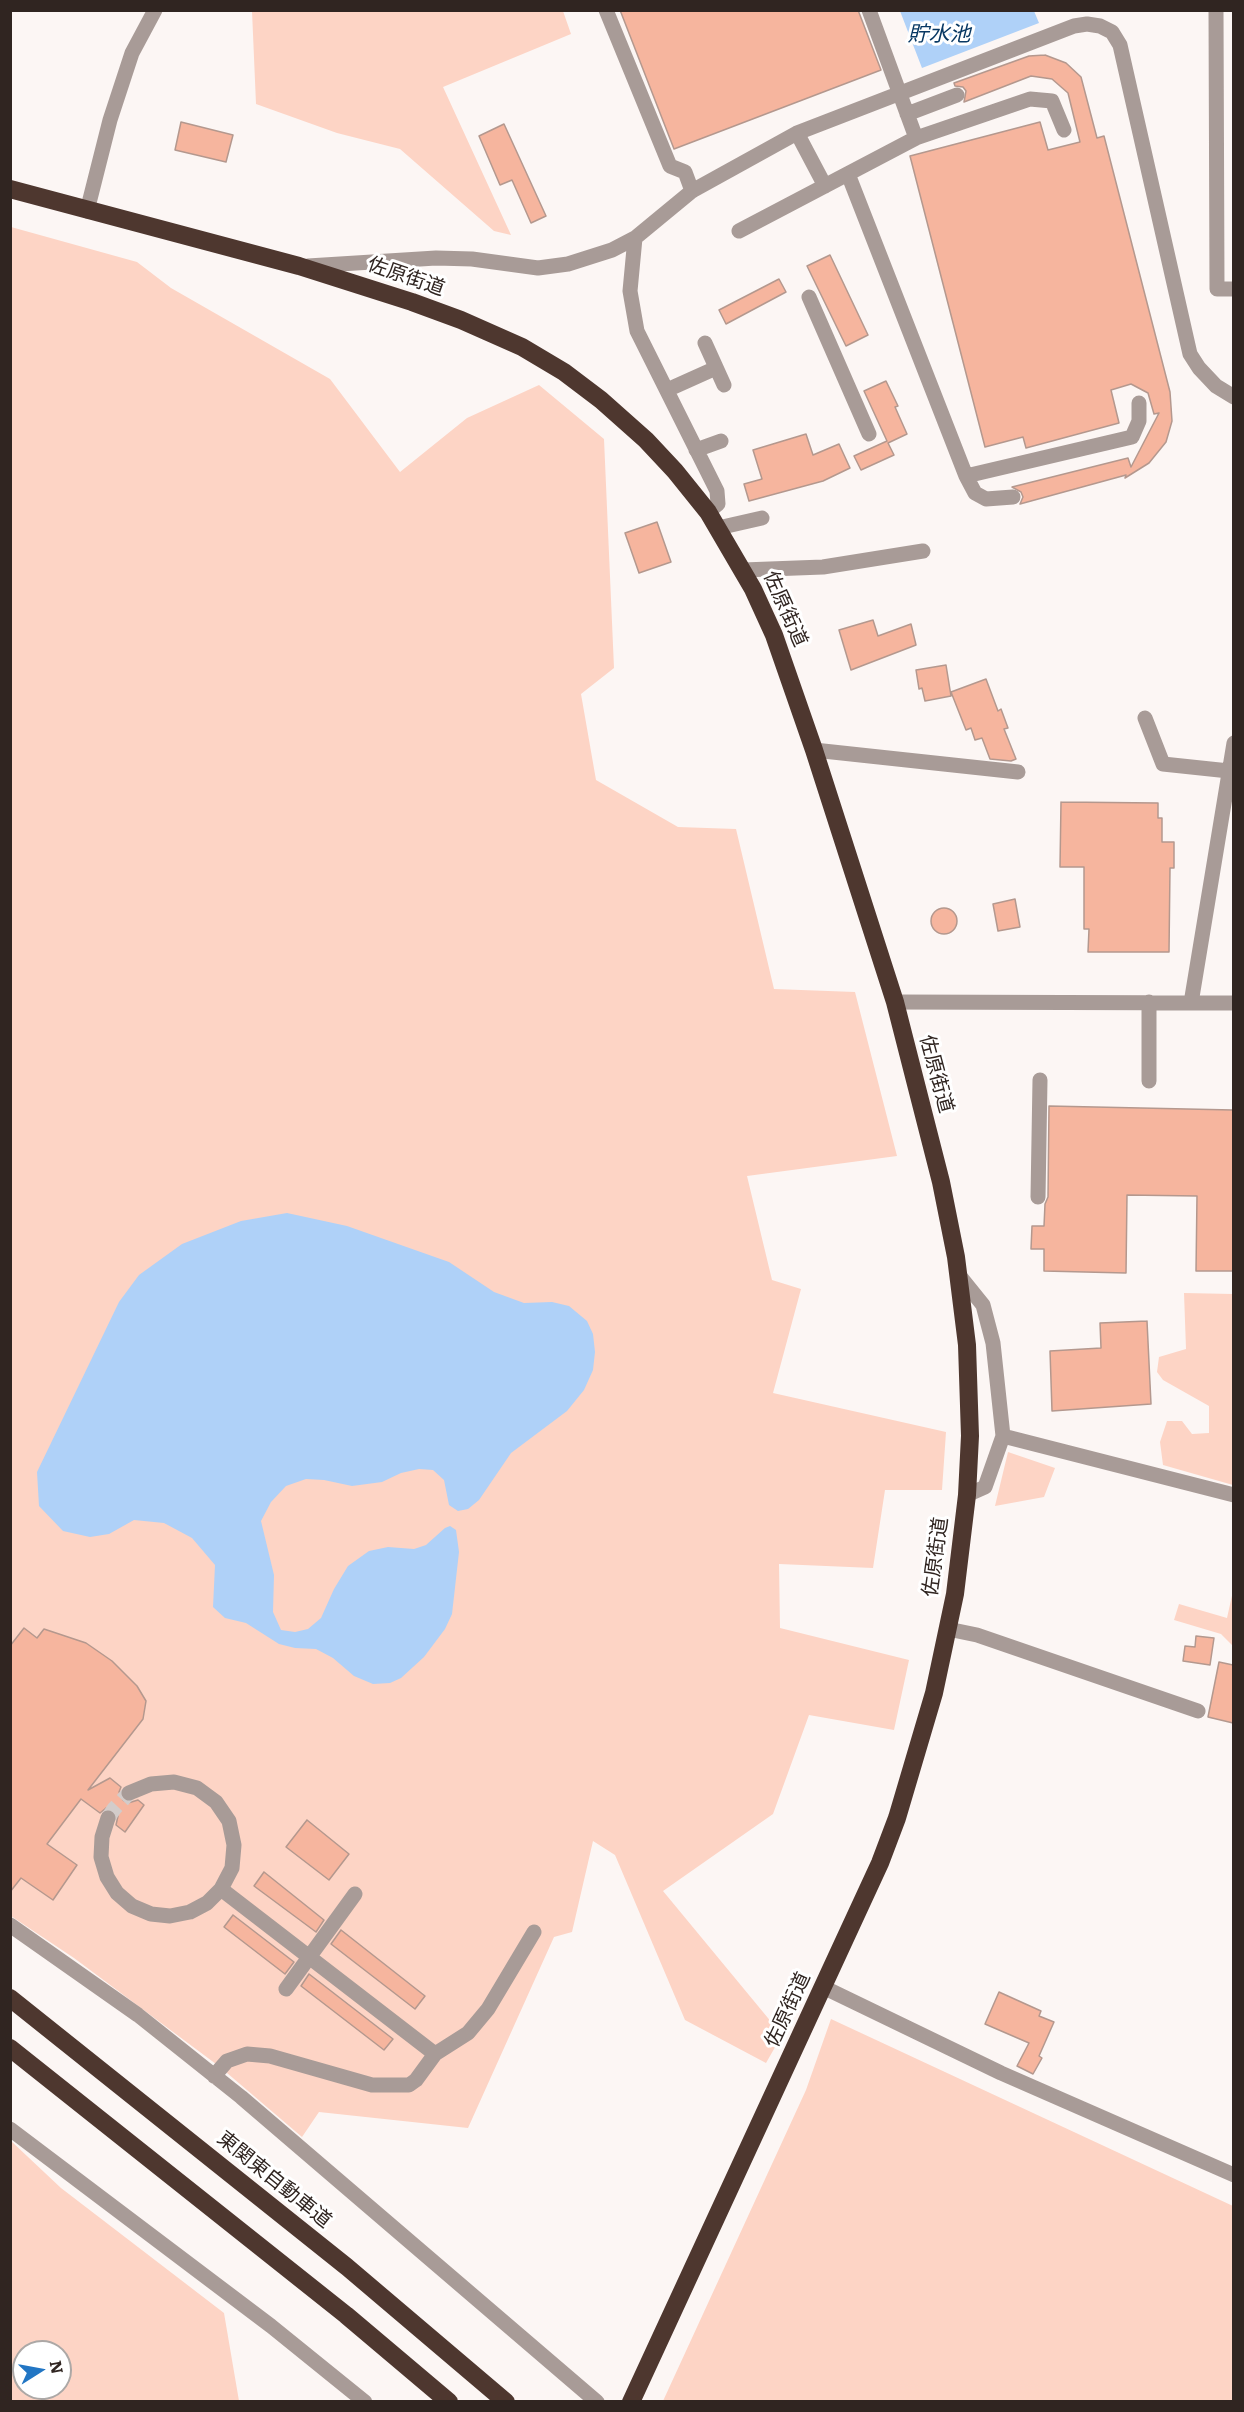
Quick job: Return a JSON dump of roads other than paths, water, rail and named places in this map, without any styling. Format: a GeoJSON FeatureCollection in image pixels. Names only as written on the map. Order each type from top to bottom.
{"type":"FeatureCollection","features":[{"type":"Feature","properties":{"kind":"highway","name":"佐原街道"},"geometry":{"type":"LineString","coordinates":[[10,189],[299,266],[412,302],[461,320],[522,347],[564,372],[608,407],[675,471],[708,512],[742,570],[774,635],[814,750],[894,1002],[941,1182],[958,1274],[967,1345],[970,1436],[967,1495],[948,1629],[934,1693],[897,1818],[880,1863],[630,2402]]}},
{"type":"Feature","properties":{"kind":"highway","name":"東関東自動車道"},"geometry":{"type":"LineString","coordinates":[[10,1998],[347,2267],[506,2402]]}},
{"type":"Feature","properties":{"kind":"highway"},"geometry":{"type":"LineString","coordinates":[[10,2048],[346,2315],[449,2402]]}},
{"type":"Feature","properties":{"kind":"street"},"geometry":{"type":"LineString","coordinates":[[87,211],[110,120],[132,53],[155,10]]}},
{"type":"Feature","properties":{"kind":"street"},"geometry":{"type":"LineString","coordinates":[[606,10],[670,166],[685,172],[692,191]]}},
{"type":"Feature","properties":{"kind":"street"},"geometry":{"type":"LineString","coordinates":[[869,10],[916,138]]}},
{"type":"Feature","properties":{"kind":"street"},"geometry":{"type":"LineString","coordinates":[[1216,10],[1217,289],[1233,289]]}},
{"type":"Feature","properties":{"kind":"street"},"geometry":{"type":"LineString","coordinates":[[299,266],[436,258],[472,259],[538,268],[579,261],[612,250],[635,238],[692,191],[797,133],[1074,26],[1087,24],[1101,26],[1112,32],[1120,45],[1190,354],[1199,368],[1216,386],[1232,396]]}},
{"type":"Feature","properties":{"kind":"street"},"geometry":{"type":"LineString","coordinates":[[907,114],[957,95]]}},
{"type":"Feature","properties":{"kind":"street"},"geometry":{"type":"LineString","coordinates":[[739,231],[916,138],[1030,99],[1052,101],[1064,130]]}},
{"type":"Feature","properties":{"kind":"street"},"geometry":{"type":"LineString","coordinates":[[797,133],[825,186]]}},
{"type":"Feature","properties":{"kind":"street"},"geometry":{"type":"LineString","coordinates":[[848,174],[966,476],[975,493],[986,500],[1013,497]]}},
{"type":"Feature","properties":{"kind":"street"},"geometry":{"type":"LineString","coordinates":[[635,238],[630,291],[637,331],[717,491],[718,504],[708,512]]}},
{"type":"Feature","properties":{"kind":"street"},"geometry":{"type":"LineString","coordinates":[[809,297],[869,434]]}},
{"type":"Feature","properties":{"kind":"street"},"geometry":{"type":"LineString","coordinates":[[705,343],[724,385]]}},
{"type":"Feature","properties":{"kind":"street"},"geometry":{"type":"LineString","coordinates":[[666,390],[716,368]]}},
{"type":"Feature","properties":{"kind":"street"},"geometry":{"type":"LineString","coordinates":[[966,476],[1132,437],[1139,421],[1139,404]]}},
{"type":"Feature","properties":{"kind":"street"},"geometry":{"type":"LineString","coordinates":[[696,450],[721,441]]}},
{"type":"Feature","properties":{"kind":"street"},"geometry":{"type":"LineString","coordinates":[[718,528],[762,518]]}},
{"type":"Feature","properties":{"kind":"street"},"geometry":{"type":"LineString","coordinates":[[742,570],[822,567],[923,551]]}},
{"type":"Feature","properties":{"kind":"street"},"geometry":{"type":"LineString","coordinates":[[1145,718],[1163,764],[1229,771]]}},
{"type":"Feature","properties":{"kind":"street"},"geometry":{"type":"LineString","coordinates":[[1191,1003],[1233,743]]}},
{"type":"Feature","properties":{"kind":"street"},"geometry":{"type":"LineString","coordinates":[[814,750],[1018,772]]}},
{"type":"Feature","properties":{"kind":"street"},"geometry":{"type":"LineString","coordinates":[[894,1002],[1233,1003]]}},
{"type":"Feature","properties":{"kind":"street"},"geometry":{"type":"LineString","coordinates":[[1149,1002],[1149,1081]]}},
{"type":"Feature","properties":{"kind":"street"},"geometry":{"type":"LineString","coordinates":[[1038,1197],[1040,1080]]}},
{"type":"Feature","properties":{"kind":"street"},"geometry":{"type":"LineString","coordinates":[[958,1274],[983,1305],[993,1343],[1003,1436],[985,1486],[967,1495]]}},
{"type":"Feature","properties":{"kind":"street"},"geometry":{"type":"LineString","coordinates":[[1003,1436],[1233,1496]]}},
{"type":"Feature","properties":{"kind":"street"},"geometry":{"type":"LineString","coordinates":[[948,1629],[977,1635],[1198,1711]]}},
{"type":"Feature","properties":{"kind":"street"},"geometry":{"type":"LineString","coordinates":[[108,1818],[102,1838],[101,1857],[107,1876],[117,1893],[132,1906],[151,1914],[170,1916],[190,1912],[207,1903],[221,1889],[232,1868],[234,1845],[229,1821],[216,1802],[197,1788],[174,1782],[151,1784],[129,1793]]}},
{"type":"Feature","properties":{"kind":"street"},"geometry":{"type":"LineString","coordinates":[[221,1889],[435,2054]]}},
{"type":"Feature","properties":{"kind":"street"},"geometry":{"type":"LineString","coordinates":[[286,1989],[355,1894]]}},
{"type":"Feature","properties":{"kind":"street"},"geometry":{"type":"LineString","coordinates":[[10,1925],[138,2015],[214,2076],[597,2402]]}},
{"type":"Feature","properties":{"kind":"street"},"geometry":{"type":"LineString","coordinates":[[214,2076],[227,2061],[247,2054],[270,2056],[372,2085],[409,2085],[416,2080],[435,2054],[468,2033],[488,2009],[534,1932]]}},
{"type":"Feature","properties":{"kind":"street"},"geometry":{"type":"LineString","coordinates":[[823,1987],[1001,2073],[1233,2175]]}},
{"type":"Feature","properties":{"kind":"street"},"geometry":{"type":"LineString","coordinates":[[10,2128],[271,2326],[365,2402]]}},
{"type":"Feature","properties":{"kind":"water","name":"貯水池"},"geometry":{"type":"Polygon","coordinates":[[[900,11],[1034,11],[1039,23],[922,68],[900,11]]]}},
{"type":"Feature","properties":{"kind":"water"},"geometry":{"type":"Polygon","coordinates":[[[287,1213],[347,1226],[449,1262],[494,1292],[524,1303],[552,1302],[569,1306],[587,1321],[593,1334],[595,1352],[593,1370],[584,1390],[567,1411],[511,1453],[479,1500],[468,1509],[458,1511],[449,1505],[444,1480],[433,1470],[419,1469],[401,1473],[382,1482],[352,1486],[306,1479],[286,1486],[271,1502],[261,1521],[274,1575],[273,1612],[281,1630],[295,1632],[308,1629],[321,1618],[334,1589],[348,1566],[369,1551],[388,1547],[414,1549],[426,1545],[445,1528],[450,1526],[456,1530],[459,1552],[452,1614],[445,1629],[424,1657],[401,1678],[390,1683],[373,1684],[354,1676],[333,1658],[316,1649],[295,1648],[279,1644],[246,1623],[225,1618],[213,1607],[215,1565],[192,1538],[164,1523],[134,1520],[109,1534],[90,1537],[63,1531],[39,1506],[37,1472],[119,1302],[139,1275],[182,1244],[241,1221],[287,1213]]]}},
{"type":"Feature","properties":{"kind":"tunnel"},"geometry":{"type":"LineString","coordinates":[[108,1818],[129,1793]]}}]}
